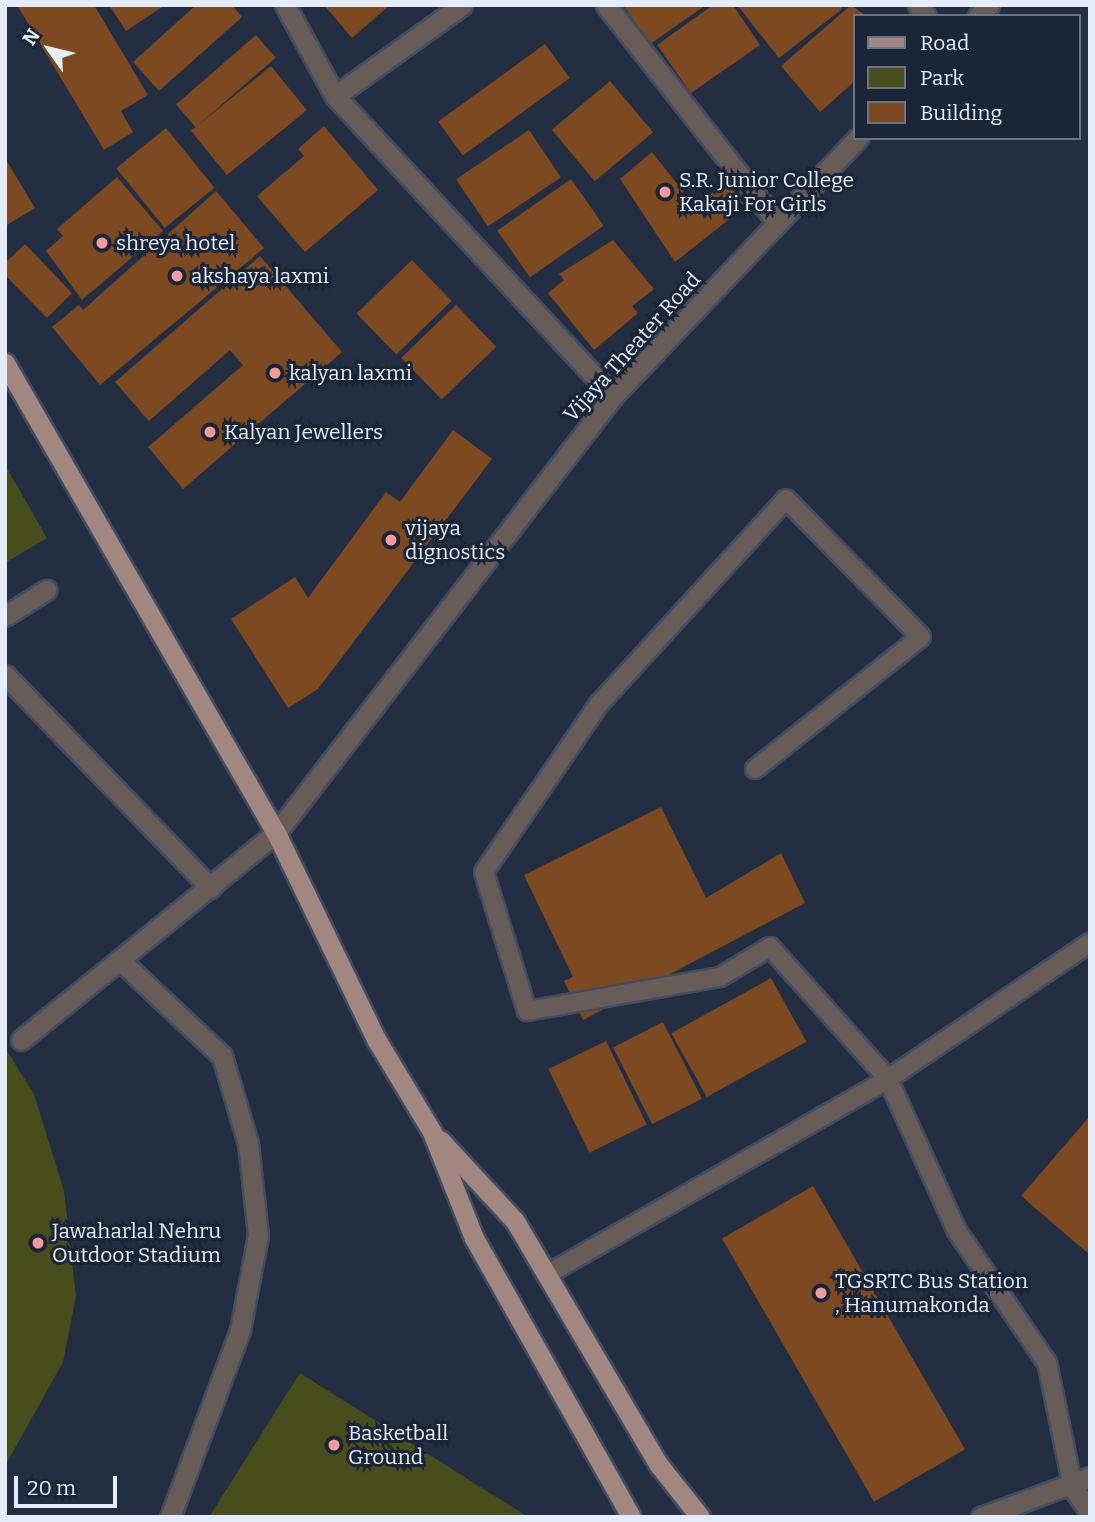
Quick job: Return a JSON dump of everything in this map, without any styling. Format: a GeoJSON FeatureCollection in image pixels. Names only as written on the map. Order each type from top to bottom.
{"type":"FeatureCollection","features":[{"type":"Feature","properties":{"kind":"main road"},"geometry":{"type":"LineString","coordinates":[[5,363],[276,833],[376,1039],[432,1132],[474,1238],[631,1517]]}},
{"type":"Feature","properties":{"kind":"main road"},"geometry":{"type":"LineString","coordinates":[[432,1132],[515,1221],[659,1465],[700,1517]]}},
{"type":"Feature","properties":{"kind":"street"},"geometry":{"type":"LineString","coordinates":[[285,5],[335,96],[613,396]]}},
{"type":"Feature","properties":{"kind":"street"},"geometry":{"type":"LineString","coordinates":[[335,96],[461,5]]}},
{"type":"Feature","properties":{"kind":"street"},"geometry":{"type":"LineString","coordinates":[[606,5],[777,222]]}},
{"type":"Feature","properties":{"kind":"street","name":"Vijaya Theater Road"},"geometry":{"type":"LineString","coordinates":[[21,1040],[123,963],[276,833],[613,396],[856,140]]}},
{"type":"Feature","properties":{"kind":"street"},"geometry":{"type":"LineString","coordinates":[[5,616],[46,590]]}},
{"type":"Feature","properties":{"kind":"street"},"geometry":{"type":"LineString","coordinates":[[5,675],[211,888]]}},
{"type":"Feature","properties":{"kind":"street"},"geometry":{"type":"LineString","coordinates":[[123,963],[222,1056],[247,1143],[258,1235],[240,1330],[170,1517]]}},
{"type":"Feature","properties":{"kind":"street"},"geometry":{"type":"LineString","coordinates":[[981,1517],[1035,1495],[1073,1488],[1090,1477]]}},
{"type":"Feature","properties":{"kind":"street"},"geometry":{"type":"LineString","coordinates":[[1073,1488],[1090,1512]]}},
{"type":"Feature","properties":{"kind":"street"},"geometry":{"type":"LineString","coordinates":[[1015,1517],[1035,1495]]}},
{"type":"Feature","properties":{"kind":"lane"},"geometry":{"type":"LineString","coordinates":[[755,769],[921,637],[786,499],[599,704],[484,872],[527,1011],[720,977],[771,947],[888,1079],[957,1231],[1046,1363],[1073,1488]]}},
{"type":"Feature","properties":{"kind":"lane"},"geometry":{"type":"LineString","coordinates":[[546,1275],[888,1079],[1090,943]]}},
{"type":"Feature","properties":{"kind":"green space"},"geometry":{"type":"Polygon","coordinates":[[[5,465],[47,538],[5,563],[5,465]]]}},
{"type":"Feature","properties":{"kind":"green space","name":"Jawaharlal Nehru Outdoor Stadium"},"geometry":{"type":"Polygon","coordinates":[[[5,1048],[34,1094],[64,1191],[76,1296],[63,1362],[5,1466],[5,1048]]]}},
{"type":"Feature","properties":{"kind":"green space","name":"Basketball Ground"},"geometry":{"type":"Polygon","coordinates":[[[300,1373],[528,1517],[209,1517],[300,1373]]]}},
{"type":"Feature","properties":{"kind":"building"},"geometry":{"type":"Polygon","coordinates":[[[17,5],[94,5],[148,95],[121,111],[133,132],[104,150],[17,5]]]}},
{"type":"Feature","properties":{"kind":"building"},"geometry":{"type":"Polygon","coordinates":[[[109,5],[165,5],[126,31],[109,5]]]}},
{"type":"Feature","properties":{"kind":"building"},"geometry":{"type":"Polygon","coordinates":[[[196,5],[232,5],[242,17],[159,91],[133,62],[196,5]]]}},
{"type":"Feature","properties":{"kind":"building"},"geometry":{"type":"Polygon","coordinates":[[[324,5],[390,5],[352,38],[324,5]]]}},
{"type":"Feature","properties":{"kind":"building"},"geometry":{"type":"Polygon","coordinates":[[[623,5],[706,5],[650,44],[623,5]]]}},
{"type":"Feature","properties":{"kind":"building"},"geometry":{"type":"Polygon","coordinates":[[[713,5],[733,5],[760,45],[691,93],[657,45],[713,5]]]}},
{"type":"Feature","properties":{"kind":"building"},"geometry":{"type":"Polygon","coordinates":[[[737,5],[840,5],[842,9],[779,58],[737,5]]]}},
{"type":"Feature","properties":{"kind":"building"},"geometry":{"type":"Polygon","coordinates":[[[851,5],[863,14],[853,14],[853,83],[820,112],[781,66],[851,5]]]}},
{"type":"Feature","properties":{"kind":"building"},"geometry":{"type":"Polygon","coordinates":[[[256,35],[276,58],[196,127],[176,105],[256,35]]]}},
{"type":"Feature","properties":{"kind":"building"},"geometry":{"type":"Polygon","coordinates":[[[545,44],[570,78],[463,156],[438,122],[545,44]]]}},
{"type":"Feature","properties":{"kind":"building"},"geometry":{"type":"Polygon","coordinates":[[[271,66],[307,110],[227,175],[191,131],[271,66]]]}},
{"type":"Feature","properties":{"kind":"building"},"geometry":{"type":"Polygon","coordinates":[[[610,81],[653,132],[595,181],[552,130],[610,81]]]}},
{"type":"Feature","properties":{"kind":"building"},"geometry":{"type":"Polygon","coordinates":[[[324,126],[378,190],[305,252],[257,196],[304,156],[298,149],[324,126]]]}},
{"type":"Feature","properties":{"kind":"building"},"geometry":{"type":"Polygon","coordinates":[[[166,128],[214,188],[165,228],[116,168],[166,128]]]}},
{"type":"Feature","properties":{"kind":"building"},"geometry":{"type":"Polygon","coordinates":[[[529,130],[561,177],[488,226],[456,179],[529,130]]]}},
{"type":"Feature","properties":{"kind":"building"},"geometry":{"type":"Polygon","coordinates":[[[652,152],[694,205],[726,181],[746,206],[675,262],[620,179],[652,152]]]}},
{"type":"Feature","properties":{"kind":"building"},"geometry":{"type":"Polygon","coordinates":[[[5,158],[35,208],[5,226],[5,158]]]}},
{"type":"Feature","properties":{"kind":"building","name":"shreya hotel"},"geometry":{"type":"Polygon","coordinates":[[[117,177],[163,231],[82,300],[46,251],[63,236],[57,229],[117,177]]]}},
{"type":"Feature","properties":{"kind":"building"},"geometry":{"type":"Polygon","coordinates":[[[571,179],[604,226],[530,277],[497,231],[571,179]]]}},
{"type":"Feature","properties":{"kind":"building","name":"akshaya laxmi"},"geometry":{"type":"Polygon","coordinates":[[[216,191],[264,248],[100,385],[52,327],[79,305],[83,310],[216,191]]]}},
{"type":"Feature","properties":{"kind":"building"},"geometry":{"type":"Polygon","coordinates":[[[613,240],[654,289],[632,306],[638,313],[594,350],[548,293],[564,280],[559,274],[613,240]]]}},
{"type":"Feature","properties":{"kind":"building"},"geometry":{"type":"Polygon","coordinates":[[[25,244],[72,293],[47,318],[5,275],[5,263],[25,244]]]}},
{"type":"Feature","properties":{"kind":"building","name":"kalyan laxmi"},"geometry":{"type":"Polygon","coordinates":[[[260,256],[342,352],[183,489],[148,447],[243,365],[230,350],[149,421],[115,382],[260,256]]]}},
{"type":"Feature","properties":{"kind":"building"},"geometry":{"type":"Polygon","coordinates":[[[412,260],[452,301],[396,354],[357,313],[412,260]]]}},
{"type":"Feature","properties":{"kind":"building"},"geometry":{"type":"Polygon","coordinates":[[[456,305],[496,347],[442,400],[401,358],[456,305]]]}},
{"type":"Feature","properties":{"kind":"building","name":"vijaya dignostics"},"geometry":{"type":"Polygon","coordinates":[[[453,430],[492,459],[318,689],[288,708],[231,619],[295,577],[308,598],[386,492],[400,502],[453,430]]]}},
{"type":"Feature","properties":{"kind":"building"},"geometry":{"type":"Polygon","coordinates":[[[661,807],[706,898],[781,853],[805,903],[583,1020],[564,981],[573,977],[524,875],[661,807]]]}},
{"type":"Feature","properties":{"kind":"building"},"geometry":{"type":"Polygon","coordinates":[[[771,978],[806,1042],[707,1097],[671,1033],[771,978]]]}},
{"type":"Feature","properties":{"kind":"building"},"geometry":{"type":"Polygon","coordinates":[[[663,1022],[702,1099],[652,1124],[613,1047],[663,1022]]]}},
{"type":"Feature","properties":{"kind":"building"},"geometry":{"type":"Polygon","coordinates":[[[606,1041],[647,1125],[589,1153],[548,1069],[606,1041]]]}},
{"type":"Feature","properties":{"kind":"building"},"geometry":{"type":"Polygon","coordinates":[[[1090,1116],[1090,1255],[1021,1196],[1090,1116]]]}},
{"type":"Feature","properties":{"kind":"building"},"geometry":{"type":"Polygon","coordinates":[[[813,1186],[965,1449],[874,1502],[722,1238],[813,1186]]]}},
{"type":"Feature","properties":{"kind":"place","name":"S.R. Junior College Kakaji For Girls"},"geometry":{"type":"Point","coordinates":[665,192]}},
{"type":"Feature","properties":{"kind":"place","name":"shreya hotel"},"geometry":{"type":"Point","coordinates":[102,243]}},
{"type":"Feature","properties":{"kind":"place","name":"akshaya laxmi"},"geometry":{"type":"Point","coordinates":[177,276]}},
{"type":"Feature","properties":{"kind":"place","name":"kalyan laxmi"},"geometry":{"type":"Point","coordinates":[275,373]}},
{"type":"Feature","properties":{"kind":"place","name":"Kalyan Jewellers"},"geometry":{"type":"Point","coordinates":[210,432]}},
{"type":"Feature","properties":{"kind":"place","name":"vijaya dignostics"},"geometry":{"type":"Point","coordinates":[391,540]}},
{"type":"Feature","properties":{"kind":"place","name":"Jawaharlal Nehru Outdoor Stadium"},"geometry":{"type":"Point","coordinates":[38,1243]}},
{"type":"Feature","properties":{"kind":"place","name":"TGSRTC Bus Station , Hanumakonda"},"geometry":{"type":"Point","coordinates":[821,1293]}},
{"type":"Feature","properties":{"kind":"place","name":"Basketball Ground"},"geometry":{"type":"Point","coordinates":[334,1445]}}]}
